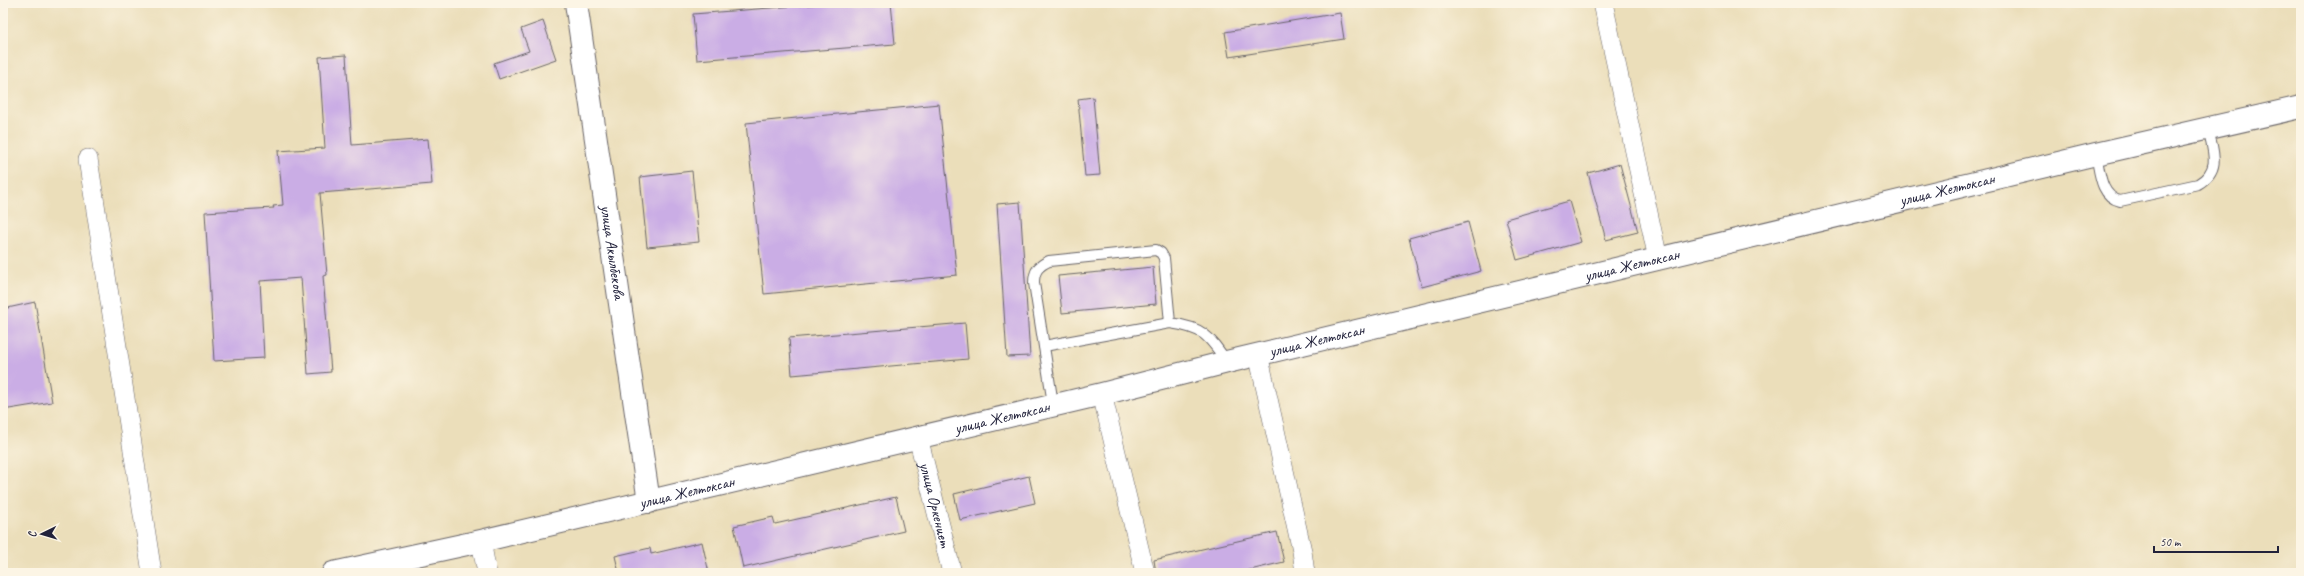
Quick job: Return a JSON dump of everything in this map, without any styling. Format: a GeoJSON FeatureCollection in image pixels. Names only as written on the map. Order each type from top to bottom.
{"type":"FeatureCollection","features":[{"type":"Feature","properties":{"kind":"street","name":"улица Акылбекова"},"geometry":{"type":"LineString","coordinates":[[576,3],[649,502]]}},
{"type":"Feature","properties":{"kind":"street"},"geometry":{"type":"LineString","coordinates":[[1603,3],[1658,259]]}},
{"type":"Feature","properties":{"kind":"street","name":"улица Желтоксан"},"geometry":{"type":"LineString","coordinates":[[333,573],[481,541],[649,502],[1053,404],[1102,394],[1258,354],[2096,154],[2301,107]]}},
{"type":"Feature","properties":{"kind":"street"},"geometry":{"type":"LineString","coordinates":[[88,159],[152,573]]}},
{"type":"Feature","properties":{"kind":"street"},"geometry":{"type":"LineString","coordinates":[[1258,354],[1302,551],[1305,573]]}},
{"type":"Feature","properties":{"kind":"street"},"geometry":{"type":"LineString","coordinates":[[1102,394],[1145,573]]}},
{"type":"Feature","properties":{"kind":"street","name":"улица Оркениет"},"geometry":{"type":"LineString","coordinates":[[918,437],[952,573]]}},
{"type":"Feature","properties":{"kind":"street"},"geometry":{"type":"LineString","coordinates":[[481,541],[487,573]]}},
{"type":"Feature","properties":{"kind":"lane"},"geometry":{"type":"LineString","coordinates":[[2096,154],[2103,186],[2107,194],[2120,201],[2198,184],[2207,179],[2215,160],[2208,129]]}},
{"type":"Feature","properties":{"kind":"lane"},"geometry":{"type":"LineString","coordinates":[[1053,404],[1034,278],[1039,265],[1049,261],[1156,250],[1161,253],[1164,258],[1170,323]]}},
{"type":"Feature","properties":{"kind":"lane"},"geometry":{"type":"LineString","coordinates":[[1044,346],[1170,323],[1192,328],[1208,336],[1227,362]]}},
{"type":"Feature","properties":{"kind":"building"},"geometry":{"type":"Polygon","coordinates":[[[834,3],[891,3],[895,44],[697,60],[693,14],[834,3]]]}},
{"type":"Feature","properties":{"kind":"building"},"geometry":{"type":"Polygon","coordinates":[[[1340,13],[1344,39],[1229,57],[1225,32],[1340,13]]]}},
{"type":"Feature","properties":{"kind":"building"},"geometry":{"type":"Polygon","coordinates":[[[543,21],[556,59],[499,79],[494,63],[529,51],[521,29],[543,21]]]}},
{"type":"Feature","properties":{"kind":"building"},"geometry":{"type":"Polygon","coordinates":[[[346,55],[352,145],[428,139],[432,184],[320,193],[327,275],[323,276],[331,372],[308,374],[301,278],[260,281],[264,358],[214,361],[205,212],[274,208],[273,206],[283,205],[278,151],[325,148],[319,57],[346,55]]]}},
{"type":"Feature","properties":{"kind":"building"},"geometry":{"type":"Polygon","coordinates":[[[1093,97],[1100,175],[1085,176],[1078,99],[1093,97]]]}},
{"type":"Feature","properties":{"kind":"building"},"geometry":{"type":"Polygon","coordinates":[[[939,104],[957,275],[764,294],[746,123],[939,104]]]}},
{"type":"Feature","properties":{"kind":"building"},"geometry":{"type":"Polygon","coordinates":[[[1620,164],[1638,232],[1606,240],[1588,173],[1620,164]]]}},
{"type":"Feature","properties":{"kind":"building"},"geometry":{"type":"Polygon","coordinates":[[[692,171],[699,242],[647,247],[640,177],[692,171]]]}},
{"type":"Feature","properties":{"kind":"building"},"geometry":{"type":"Polygon","coordinates":[[[1569,201],[1581,242],[1517,260],[1506,219],[1569,201]]]}},
{"type":"Feature","properties":{"kind":"building"},"geometry":{"type":"Polygon","coordinates":[[[1020,202],[1030,356],[1007,357],[997,204],[1020,202]]]}},
{"type":"Feature","properties":{"kind":"building"},"geometry":{"type":"Polygon","coordinates":[[[1468,222],[1481,271],[1422,287],[1409,238],[1468,222]]]}},
{"type":"Feature","properties":{"kind":"building"},"geometry":{"type":"Polygon","coordinates":[[[1153,267],[1156,304],[1062,313],[1058,276],[1153,267]]]}},
{"type":"Feature","properties":{"kind":"building"},"geometry":{"type":"Polygon","coordinates":[[[35,302],[52,402],[3,410],[3,309],[35,302]]]}},
{"type":"Feature","properties":{"kind":"building"},"geometry":{"type":"Polygon","coordinates":[[[965,323],[968,359],[792,375],[789,338],[965,323]]]}},
{"type":"Feature","properties":{"kind":"building"},"geometry":{"type":"Polygon","coordinates":[[[1029,476],[1035,503],[960,520],[954,494],[1029,476]]]}},
{"type":"Feature","properties":{"kind":"building"},"geometry":{"type":"Polygon","coordinates":[[[896,497],[904,531],[743,568],[734,526],[773,517],[775,524],[896,497]]]}},
{"type":"Feature","properties":{"kind":"building"},"geometry":{"type":"Polygon","coordinates":[[[1277,532],[1284,562],[1237,573],[1156,573],[1154,560],[1277,532]]]}},
{"type":"Feature","properties":{"kind":"building"},"geometry":{"type":"Polygon","coordinates":[[[702,542],[709,573],[619,573],[615,556],[650,548],[651,554],[702,542]]]}}]}
